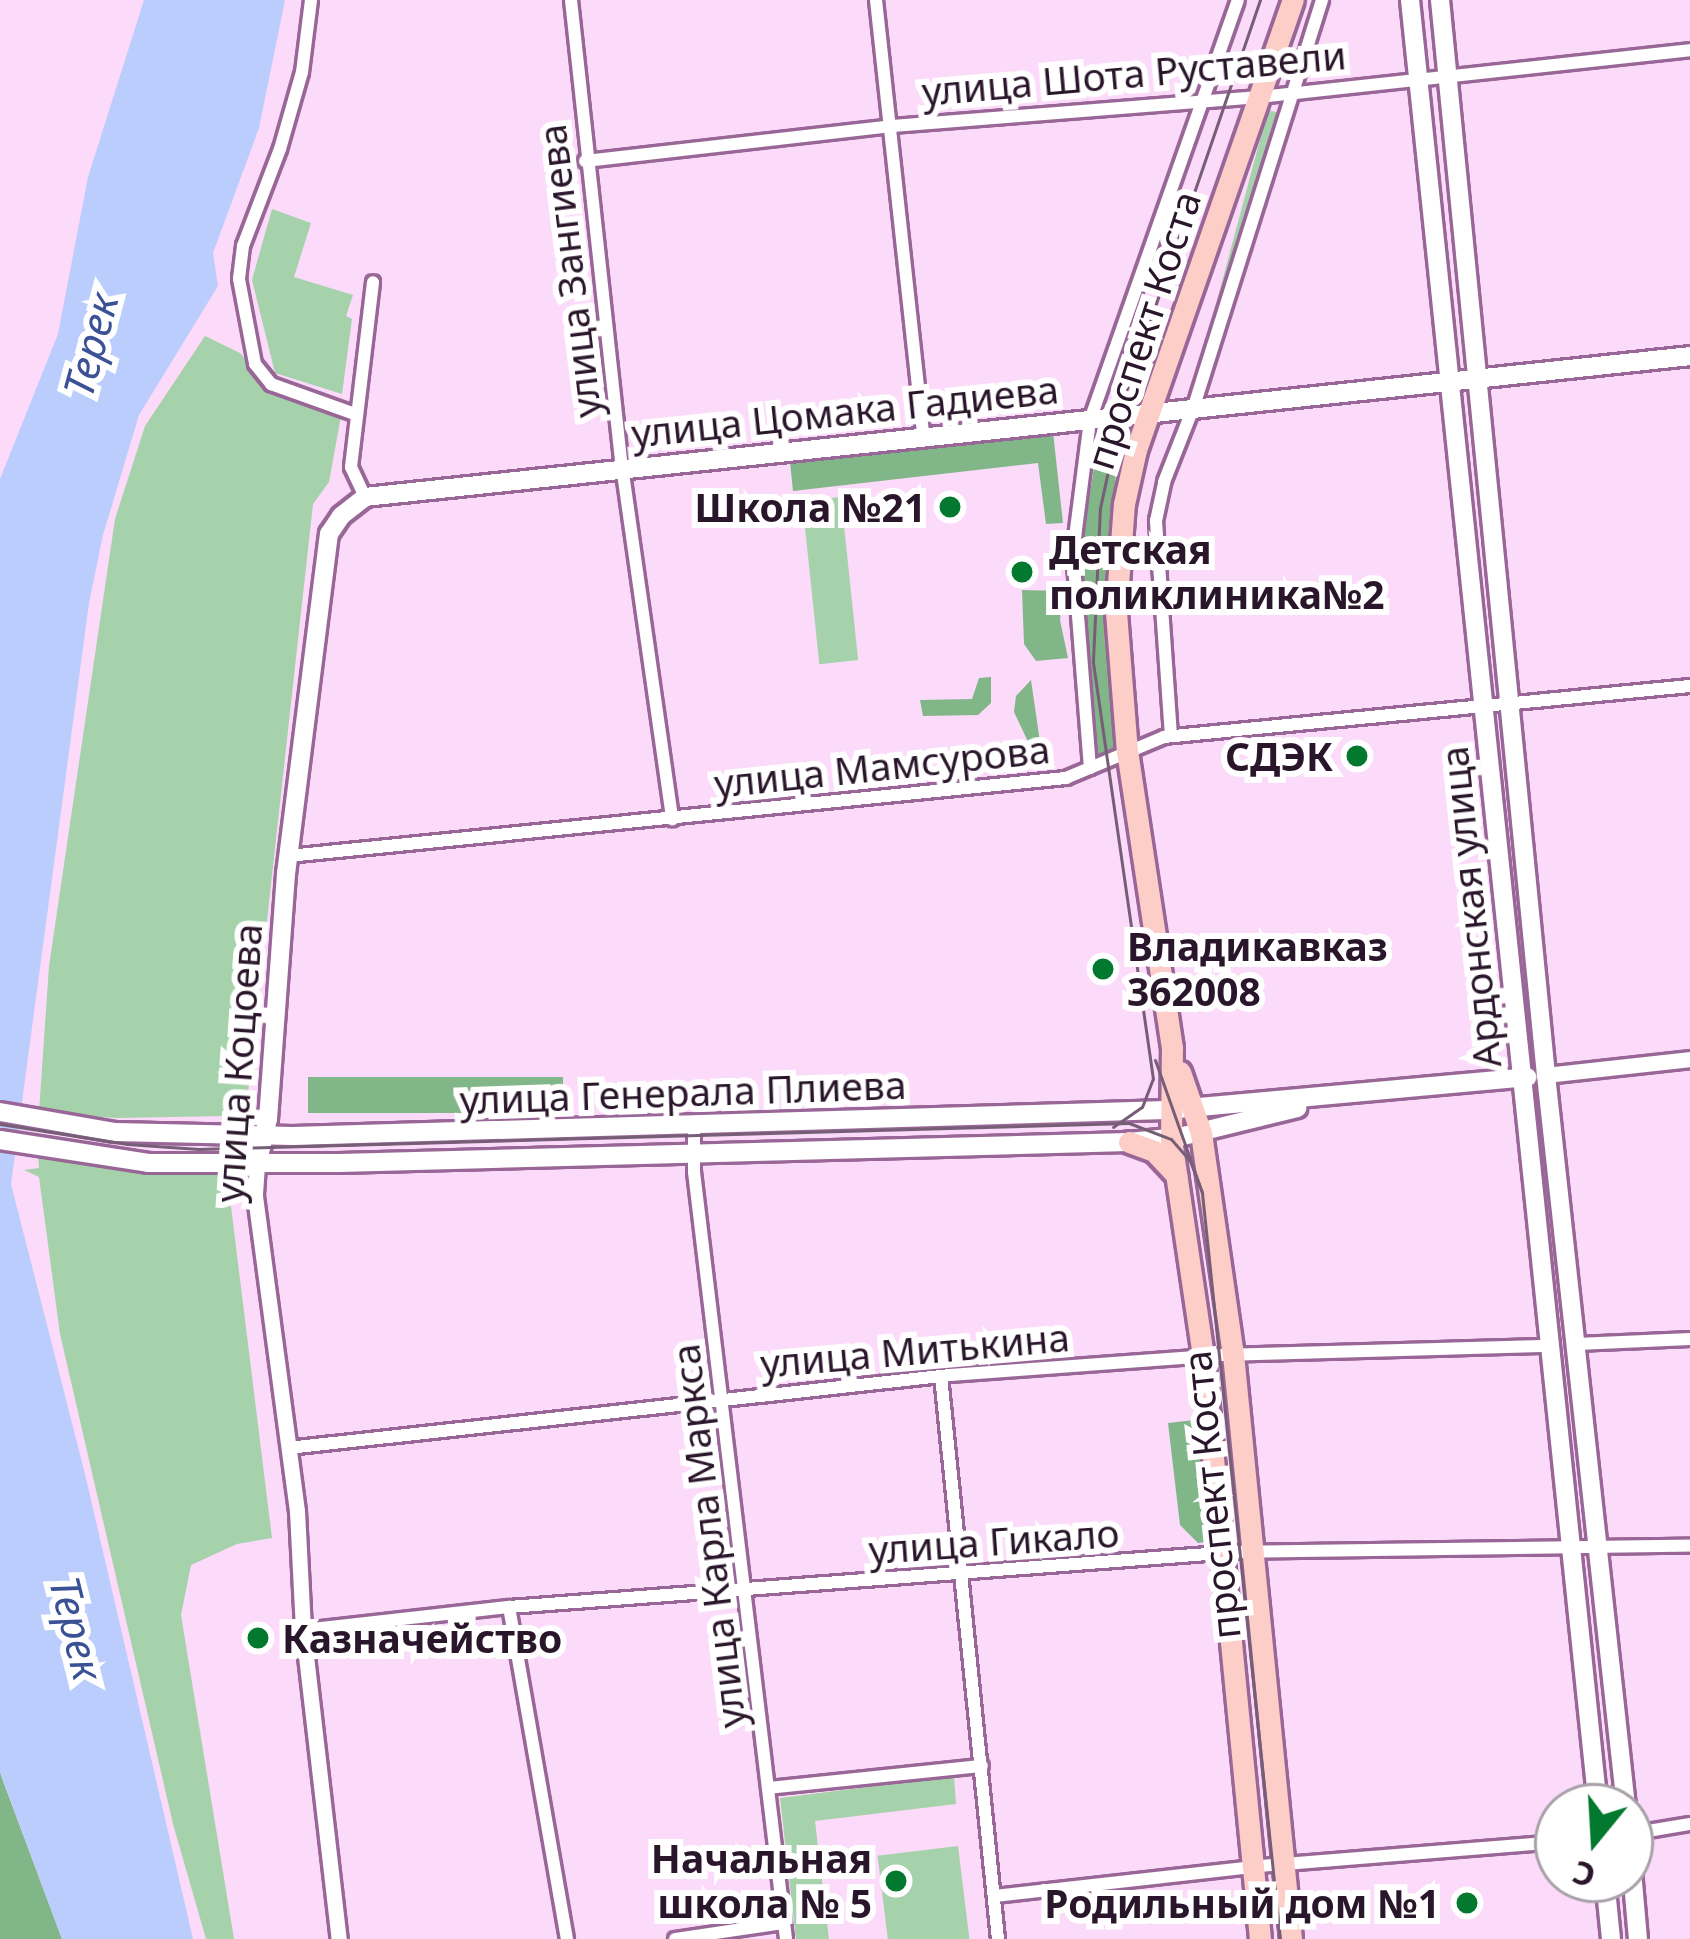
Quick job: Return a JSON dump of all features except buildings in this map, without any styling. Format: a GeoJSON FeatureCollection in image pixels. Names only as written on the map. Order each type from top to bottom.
{"type":"FeatureCollection","features":[{"type":"Feature","properties":{"kind":"main road","name":"проспект Коста"},"geometry":{"type":"LineString","coordinates":[[1291,1939],[1233,1354],[1201,1132],[1182,1108],[1172,1048],[1127,752],[1115,612],[1124,504],[1150,410],[1293,0]]}},
{"type":"Feature","properties":{"kind":"main road","name":"Ардонская улица"},"geometry":{"type":"LineString","coordinates":[[1410,0],[1596,1783]]}},
{"type":"Feature","properties":{"kind":"main road","name":"Ардонская улица"},"geometry":{"type":"LineString","coordinates":[[1440,0],[1513,703],[1546,1075],[1623,1783]]}},
{"type":"Feature","properties":{"kind":"main road","name":"улица Цомака Гадиева"},"geometry":{"type":"LineString","coordinates":[[365,497],[622,466],[1690,356]]}},
{"type":"Feature","properties":{"kind":"main road","name":"улица Коцоева"},"geometry":{"type":"LineString","coordinates":[[257,1165],[288,856],[329,534],[365,497]]}},
{"type":"Feature","properties":{"kind":"main road","name":"улица Генерала Плиева"},"geometry":{"type":"LineString","coordinates":[[0,1112],[115,1132],[263,1135],[694,1125],[1182,1108],[1336,1098],[1546,1075]]}},
{"type":"Feature","properties":{"kind":"main road","name":"улица Генерала Плиева"},"geometry":{"type":"LineString","coordinates":[[0,1141],[148,1163],[257,1165],[1129,1142],[1171,1139],[1336,1098]]}},
{"type":"Feature","properties":{"kind":"main road","name":"проспект Коста"},"geometry":{"type":"LineString","coordinates":[[1182,1108],[1171,1139],[1203,1356],[1260,1939]]}},
{"type":"Feature","properties":{"kind":"main road"},"geometry":{"type":"LineString","coordinates":[[1129,1142],[1154,1151],[1178,1178]]}},
{"type":"Feature","properties":{"kind":"main road"},"geometry":{"type":"LineString","coordinates":[[1607,1903],[1611,1939]]}},
{"type":"Feature","properties":{"kind":"main road"},"geometry":{"type":"LineString","coordinates":[[1635,1903],[1638,1939]]}},
{"type":"Feature","properties":{"kind":"street"},"geometry":{"type":"LineString","coordinates":[[311,0],[302,72],[280,149],[243,246],[239,279],[255,364],[271,384],[355,414]]}},
{"type":"Feature","properties":{"kind":"street","name":"улица Зангиева"},"geometry":{"type":"LineString","coordinates":[[571,0],[622,466],[672,819]]}},
{"type":"Feature","properties":{"kind":"street"},"geometry":{"type":"LineString","coordinates":[[876,0],[923,436]]}},
{"type":"Feature","properties":{"kind":"street","name":"проспект Коста"},"geometry":{"type":"LineString","coordinates":[[1090,768],[1072,554],[1090,419],[1238,0]]}},
{"type":"Feature","properties":{"kind":"street"},"geometry":{"type":"LineString","coordinates":[[1171,736],[1156,521],[1164,482],[1194,406],[1322,0]]}},
{"type":"Feature","properties":{"kind":"street","name":"улица Шота Руставели"},"geometry":{"type":"LineString","coordinates":[[585,161],[892,126],[1260,97],[1690,50]]}},
{"type":"Feature","properties":{"kind":"street"},"geometry":{"type":"LineString","coordinates":[[365,497],[351,467],[373,282]]}},
{"type":"Feature","properties":{"kind":"street","name":"улица Мамсурова"},"geometry":{"type":"LineString","coordinates":[[288,856],[1066,778],[1171,736],[1690,686]]}},
{"type":"Feature","properties":{"kind":"street","name":"улица Генерала Плиева"},"geometry":{"type":"LineString","coordinates":[[1546,1075],[1690,1059]]}},
{"type":"Feature","properties":{"kind":"street","name":"улица Карла Маркса"},"geometry":{"type":"LineString","coordinates":[[694,1125],[786,1939]]}},
{"type":"Feature","properties":{"kind":"street","name":"улица Коцоева"},"geometry":{"type":"LineString","coordinates":[[257,1165],[255,1196],[288,1448],[303,1630],[340,1939]]}},
{"type":"Feature","properties":{"kind":"street"},"geometry":{"type":"LineString","coordinates":[[1577,1344],[1690,1339]]}},
{"type":"Feature","properties":{"kind":"street","name":"улица Митькина"},"geometry":{"type":"LineString","coordinates":[[288,1448],[941,1376],[1233,1354],[1550,1346]]}},
{"type":"Feature","properties":{"kind":"street"},"geometry":{"type":"LineString","coordinates":[[941,1376],[998,1939]]}},
{"type":"Feature","properties":{"kind":"street","name":"улица Гикало"},"geometry":{"type":"LineString","coordinates":[[303,1630],[509,1607],[1254,1551],[1690,1546]]}},
{"type":"Feature","properties":{"kind":"street"},"geometry":{"type":"LineString","coordinates":[[509,1607],[567,1939]]}},
{"type":"Feature","properties":{"kind":"street"},"geometry":{"type":"LineString","coordinates":[[768,1788],[982,1766]]}},
{"type":"Feature","properties":{"kind":"street"},"geometry":{"type":"LineString","coordinates":[[1654,1830],[1690,1824]]}},
{"type":"Feature","properties":{"kind":"street"},"geometry":{"type":"LineString","coordinates":[[994,1896],[1283,1864],[1534,1844]]}},
{"type":"Feature","properties":{"kind":"street"},"geometry":{"type":"LineString","coordinates":[[676,1939],[784,1923]]}},
{"type":"Feature","properties":{"kind":"green space"},"geometry":{"type":"Polygon","coordinates":[[[1268,110],[1283,114],[1211,384],[1196,379],[1268,110]]]}},
{"type":"Feature","properties":{"kind":"green space"},"geometry":{"type":"Polygon","coordinates":[[[272,209],[311,223],[294,277],[353,295],[346,316],[352,319],[342,394],[275,373],[252,280],[272,209]]]}},
{"type":"Feature","properties":{"kind":"green space"},"geometry":{"type":"Polygon","coordinates":[[[205,336],[240,353],[277,394],[341,416],[329,482],[313,504],[247,1102],[228,1116],[116,1118],[39,1112],[49,966],[115,519],[145,426],[205,336]]]}},
{"type":"Feature","properties":{"kind":"green space"},"geometry":{"type":"Polygon","coordinates":[[[1053,432],[1063,523],[1046,524],[1038,463],[793,491],[790,462],[1053,432]]]}},
{"type":"Feature","properties":{"kind":"green space"},"geometry":{"type":"Polygon","coordinates":[[[1107,439],[1118,445],[1106,600],[1115,733],[1112,754],[1093,758],[1080,630],[1083,539],[1098,441],[1107,439]]]}},
{"type":"Feature","properties":{"kind":"green space"},"geometry":{"type":"Polygon","coordinates":[[[841,497],[858,660],[819,664],[802,501],[841,497]]]}},
{"type":"Feature","properties":{"kind":"green space"},"geometry":{"type":"Polygon","coordinates":[[[1022,590],[1063,591],[1060,620],[1068,658],[1036,661],[1024,644],[1022,590]]]}},
{"type":"Feature","properties":{"kind":"green space"},"geometry":{"type":"Polygon","coordinates":[[[991,677],[991,703],[978,715],[923,716],[920,700],[972,699],[979,678],[991,677]]]}},
{"type":"Feature","properties":{"kind":"green space"},"geometry":{"type":"Polygon","coordinates":[[[1031,680],[1041,749],[1032,750],[1014,712],[1016,696],[1031,680]]]}},
{"type":"Feature","properties":{"kind":"green space"},"geometry":{"type":"Polygon","coordinates":[[[308,1077],[563,1077],[563,1113],[308,1113],[308,1077]]]}},
{"type":"Feature","properties":{"kind":"green space"},"geometry":{"type":"Polygon","coordinates":[[[38,1154],[112,1170],[227,1174],[272,1538],[237,1544],[191,1565],[181,1615],[234,1939],[206,1939],[173,1824],[60,1334],[39,1177],[24,1170],[39,1168],[38,1154]]]}},
{"type":"Feature","properties":{"kind":"green space"},"geometry":{"type":"Polygon","coordinates":[[[1203,1419],[1215,1541],[1198,1543],[1180,1525],[1168,1423],[1203,1419]]]}},
{"type":"Feature","properties":{"kind":"green space"},"geometry":{"type":"Polygon","coordinates":[[[0,1772],[3,1781],[62,1939],[0,1939],[0,1772]]]}},
{"type":"Feature","properties":{"kind":"green space"},"geometry":{"type":"Polygon","coordinates":[[[954,1776],[956,1804],[815,1821],[829,1939],[796,1939],[780,1798],[954,1776]]]}},
{"type":"Feature","properties":{"kind":"green space"},"geometry":{"type":"Polygon","coordinates":[[[958,1846],[969,1939],[888,1939],[878,1856],[958,1846]]]}},
{"type":"Feature","properties":{"kind":"water","name":"Терек"},"geometry":{"type":"Polygon","coordinates":[[[144,0],[285,0],[259,128],[213,253],[218,286],[139,415],[103,535],[89,603],[11,1184],[85,1474],[193,1939],[62,1939],[0,1772],[0,479],[58,334],[88,177],[144,0]]]}},
{"type":"Feature","properties":{"kind":"tram line"},"geometry":{"type":"LineString","coordinates":[[1113,1127],[1142,1107],[1153,1079],[1093,661],[1100,508],[1124,397],[1260,0]]}},
{"type":"Feature","properties":{"kind":"tram line"},"geometry":{"type":"LineString","coordinates":[[1155,1060],[1202,1193],[1280,1939]]}},
{"type":"Feature","properties":{"kind":"tram line"},"geometry":{"type":"LineString","coordinates":[[0,1124],[127,1144],[199,1149],[1129,1123],[1171,1139],[1190,1161],[1202,1193]]}},
{"type":"Feature","properties":{"kind":"place","name":"Школа №21"},"geometry":{"type":"Point","coordinates":[950,507]}},
{"type":"Feature","properties":{"kind":"place","name":"Детская поликлиника№2"},"geometry":{"type":"Point","coordinates":[1022,572]}},
{"type":"Feature","properties":{"kind":"place","name":"СДЭК"},"geometry":{"type":"Point","coordinates":[1357,756]}},
{"type":"Feature","properties":{"kind":"place","name":"Владикавказ 362008"},"geometry":{"type":"Point","coordinates":[1103,969]}},
{"type":"Feature","properties":{"kind":"place","name":"Казначейство"},"geometry":{"type":"Point","coordinates":[258,1638]}},
{"type":"Feature","properties":{"kind":"place","name":"Начальная школа № 5"},"geometry":{"type":"Point","coordinates":[896,1881]}},
{"type":"Feature","properties":{"kind":"place","name":"Родильный дом №1"},"geometry":{"type":"Point","coordinates":[1467,1903]}}]}
